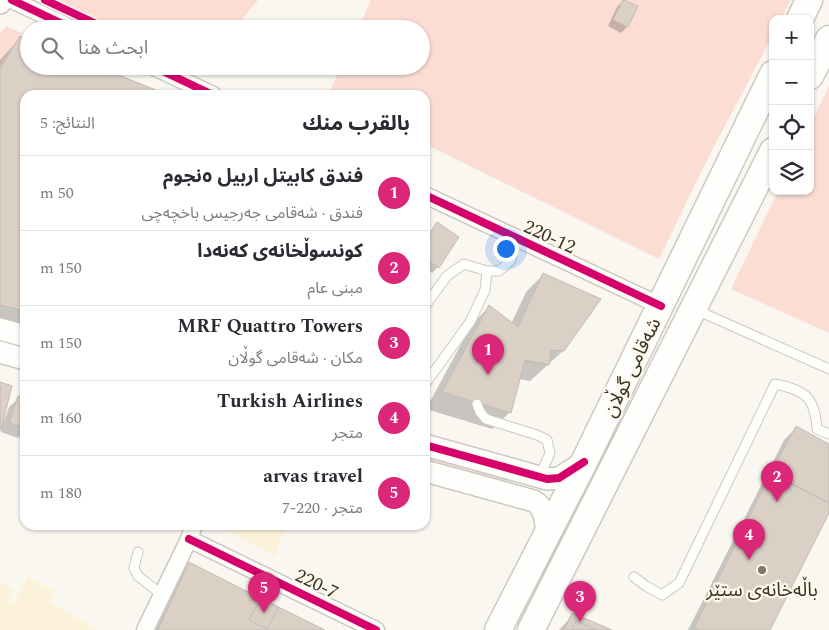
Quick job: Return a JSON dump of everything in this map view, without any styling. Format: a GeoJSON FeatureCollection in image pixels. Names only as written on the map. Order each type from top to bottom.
{"type":"FeatureCollection","features":[{"type":"Feature","properties":{"kind":"main road"},"geometry":{"type":"LineString","coordinates":[[802,15],[809,0]]}},
{"type":"Feature","properties":{"kind":"main road"},"geometry":{"type":"LineString","coordinates":[[814,68],[829,39]]}},
{"type":"Feature","properties":{"kind":"main road","name":"شەقامی گوڵان"},"geometry":{"type":"LineString","coordinates":[[498,630],[584,462],[769,82]]}},
{"type":"Feature","properties":{"kind":"main road","name":"شەقامی گوڵان"},"geometry":{"type":"LineString","coordinates":[[531,630],[769,159]]}},
{"type":"Feature","properties":{"kind":"street"},"geometry":{"type":"LineString","coordinates":[[12,0],[54,20]]}},
{"type":"Feature","properties":{"kind":"street"},"geometry":{"type":"LineString","coordinates":[[171,75],[202,90]]}},
{"type":"Feature","properties":{"kind":"street","name":"220-12"},"geometry":{"type":"LineString","coordinates":[[430,201],[517,238],[660,306]]}},
{"type":"Feature","properties":{"kind":"street"},"geometry":{"type":"LineString","coordinates":[[0,329],[20,335]]}},
{"type":"Feature","properties":{"kind":"street"},"geometry":{"type":"LineString","coordinates":[[0,352],[20,358]]}},
{"type":"Feature","properties":{"kind":"street"},"geometry":{"type":"LineString","coordinates":[[430,446],[540,477],[556,479],[584,462]]}},
{"type":"Feature","properties":{"kind":"street"},"geometry":{"type":"LineString","coordinates":[[504,492],[516,490],[524,483],[520,473],[512,469]]}},
{"type":"Feature","properties":{"kind":"street"},"geometry":{"type":"LineString","coordinates":[[430,471],[538,502],[544,514],[547,534]]}},
{"type":"Feature","properties":{"kind":"street"},"geometry":{"type":"LineString","coordinates":[[145,630],[191,532]]}},
{"type":"Feature","properties":{"kind":"street","name":"220-7"},"geometry":{"type":"LineString","coordinates":[[191,532],[376,630]]}},
{"type":"Feature","properties":{"kind":"lane"},"geometry":{"type":"LineString","coordinates":[[430,299],[447,276],[464,264],[487,271],[499,271],[510,260],[517,238]]}},
{"type":"Feature","properties":{"kind":"lane"},"geometry":{"type":"LineString","coordinates":[[430,377],[470,322],[485,290],[487,271]]}},
{"type":"Feature","properties":{"kind":"lane"},"geometry":{"type":"LineString","coordinates":[[693,309],[829,369]]}},
{"type":"Feature","properties":{"kind":"lane"},"geometry":{"type":"LineString","coordinates":[[634,577],[662,595],[679,583],[775,384],[794,388],[809,398],[817,429],[829,434]]}},
{"type":"Feature","properties":{"kind":"lane"},"geometry":{"type":"LineString","coordinates":[[477,404],[480,412],[486,419],[547,440],[550,453],[540,477]]}},
{"type":"Feature","properties":{"kind":"lane"},"geometry":{"type":"LineString","coordinates":[[138,552],[134,568],[138,576],[161,594]]}},
{"type":"Feature","properties":{"kind":"shaded area"},"geometry":{"type":"Polygon","coordinates":[[[56,0],[258,0],[241,20],[98,20],[56,0]]]}},
{"type":"Feature","properties":{"kind":"shaded area"},"geometry":{"type":"Polygon","coordinates":[[[371,0],[791,0],[783,15],[769,15],[769,43],[709,156],[659,259],[430,146],[430,90],[330,90],[337,75],[430,75],[430,20],[362,20],[371,0]]]}},
{"type":"Feature","properties":{"kind":"shaded area"},"geometry":{"type":"Polygon","coordinates":[[[6,26],[20,32],[20,36],[0,65],[0,34],[6,26]]]}},
{"type":"Feature","properties":{"kind":"shaded area"},"geometry":{"type":"Polygon","coordinates":[[[829,86],[829,333],[731,289],[776,195],[814,195],[814,117],[829,86]]]}},
{"type":"Feature","properties":{"kind":"shaded area"},"geometry":{"type":"Polygon","coordinates":[[[430,454],[514,477],[512,484],[430,461],[430,454]]]}},
{"type":"Feature","properties":{"kind":"shaded area"},"geometry":{"type":"Polygon","coordinates":[[[226,530],[284,530],[275,556],[226,530]]]}},
{"type":"Feature","properties":{"kind":"shaded area"},"geometry":{"type":"Polygon","coordinates":[[[28,577],[55,592],[49,603],[99,630],[0,630],[0,582],[13,589],[7,600],[13,604],[28,577]]]}},
{"type":"Feature","properties":{"kind":"building"},"geometry":{"type":"Polygon","coordinates":[[[623,0],[638,6],[628,27],[613,20],[623,0]]]}},
{"type":"Feature","properties":{"kind":"building"},"geometry":{"type":"Polygon","coordinates":[[[20,36],[20,75],[118,75],[156,90],[20,90],[20,310],[0,305],[0,69],[20,36]]]}},
{"type":"Feature","properties":{"kind":"building"},"geometry":{"type":"Polygon","coordinates":[[[437,222],[459,237],[439,268],[430,262],[430,232],[437,222]]]}},
{"type":"Feature","properties":{"kind":"building"},"geometry":{"type":"Polygon","coordinates":[[[543,273],[601,299],[564,351],[551,350],[549,365],[525,360],[511,413],[442,392],[489,305],[518,327],[543,273]]]}},
{"type":"Feature","properties":{"kind":"building"},"geometry":{"type":"Polygon","coordinates":[[[0,382],[12,386],[1,430],[0,430],[0,382]]]}},
{"type":"Feature","properties":{"kind":"building"},"geometry":{"type":"Polygon","coordinates":[[[18,396],[20,397],[20,426],[9,423],[18,396]]]}},
{"type":"Feature","properties":{"kind":"building"},"geometry":{"type":"Polygon","coordinates":[[[796,426],[829,444],[829,503],[771,473],[796,426]]]}},
{"type":"Feature","properties":{"kind":"building","name":"باڵەخانەی ستێر"},"geometry":{"type":"Polygon","coordinates":[[[771,473],[829,503],[829,513],[770,630],[699,630],[694,628],[771,473]]]}},
{"type":"Feature","properties":{"kind":"building"},"geometry":{"type":"Polygon","coordinates":[[[189,562],[244,590],[325,630],[158,630],[189,562]]]}},
{"type":"Feature","properties":{"kind":"building"},"geometry":{"type":"Polygon","coordinates":[[[261,598],[278,607],[267,629],[249,620],[261,598]]]}},
{"type":"Feature","properties":{"kind":"building"},"geometry":{"type":"Polygon","coordinates":[[[572,613],[612,630],[564,630],[572,613]]]}},
{"type":"Feature","properties":{"kind":"building"},"geometry":{"type":"Polygon","coordinates":[[[576,621],[596,630],[572,630],[576,621]]]}},
{"type":"Feature","properties":{"kind":"cycle path"},"geometry":{"type":"LineString","coordinates":[[12,0],[54,20]]}},
{"type":"Feature","properties":{"kind":"cycle path"},"geometry":{"type":"LineString","coordinates":[[45,0],[88,20]]}},
{"type":"Feature","properties":{"kind":"cycle path"},"geometry":{"type":"LineString","coordinates":[[171,75],[202,90]]}},
{"type":"Feature","properties":{"kind":"cycle path"},"geometry":{"type":"LineString","coordinates":[[430,197],[661,306]]}},
{"type":"Feature","properties":{"kind":"cycle path"},"geometry":{"type":"LineString","coordinates":[[430,446],[547,479],[559,478],[584,462]]}},
{"type":"Feature","properties":{"kind":"cycle path"},"geometry":{"type":"LineString","coordinates":[[189,539],[376,630]]}},
{"type":"Feature","properties":{"kind":"place","name":"فندق كابيتل اربيل ٥نجوم"},"geometry":{"type":"Point","coordinates":[488,375]}},
{"type":"Feature","properties":{"kind":"place","name":"کونسوڵخانەی کەنەدا"},"geometry":{"type":"Point","coordinates":[777,502]}},
{"type":"Feature","properties":{"kind":"place","name":"Turkish Airlines"},"geometry":{"type":"Point","coordinates":[749,560]}},
{"type":"Feature","properties":{"kind":"place","name":"باڵەخانەی ستێر"},"geometry":{"type":"Point","coordinates":[762,570]}},
{"type":"Feature","properties":{"kind":"place","name":"arvas travel"},"geometry":{"type":"Point","coordinates":[264,613]}},
{"type":"Feature","properties":{"kind":"place","name":"MRF Quattro Towers"},"geometry":{"type":"Point","coordinates":[580,622]}}]}
